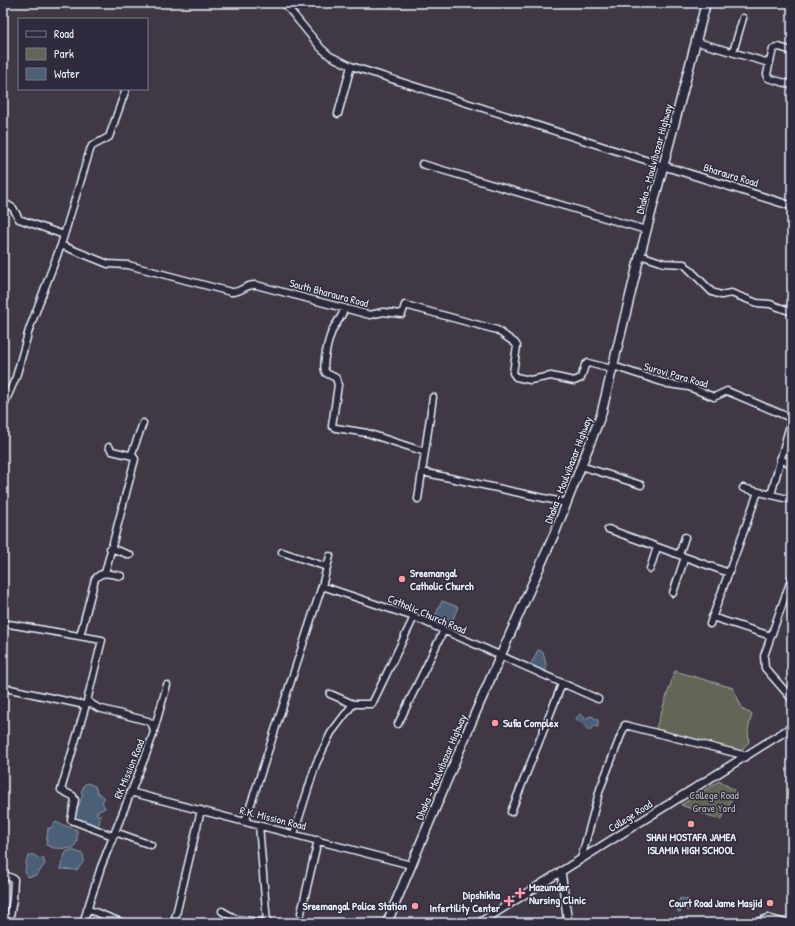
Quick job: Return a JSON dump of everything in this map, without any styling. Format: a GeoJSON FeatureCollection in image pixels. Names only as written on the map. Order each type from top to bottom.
{"type":"FeatureCollection","features":[{"type":"Feature","properties":{"kind":"highway","name":"Dhaka - Moulvibazar Highway"},"geometry":{"type":"LineString","coordinates":[[387,923],[567,502],[601,415],[646,230],[697,42],[706,3]]}},
{"type":"Feature","properties":{"kind":"main road","name":"Bharaura Road"},"geometry":{"type":"LineString","coordinates":[[664,166],[792,206]]}},
{"type":"Feature","properties":{"kind":"main road","name":"College Road"},"geometry":{"type":"LineString","coordinates":[[480,923],[792,727]]}},
{"type":"Feature","properties":{"kind":"main road"},"geometry":{"type":"LineString","coordinates":[[561,871],[568,923]]}},
{"type":"Feature","properties":{"kind":"street"},"geometry":{"type":"LineString","coordinates":[[284,3],[320,48],[330,56],[351,66],[664,166]]}},
{"type":"Feature","properties":{"kind":"street"},"geometry":{"type":"LineString","coordinates":[[734,52],[743,18]]}},
{"type":"Feature","properties":{"kind":"street"},"geometry":{"type":"LineString","coordinates":[[697,42],[734,52],[769,64]]}},
{"type":"Feature","properties":{"kind":"street"},"geometry":{"type":"LineString","coordinates":[[792,51],[779,47],[773,49],[769,64],[768,78],[792,85]]}},
{"type":"Feature","properties":{"kind":"street"},"geometry":{"type":"LineString","coordinates":[[338,114],[351,66]]}},
{"type":"Feature","properties":{"kind":"street"},"geometry":{"type":"LineString","coordinates":[[3,407],[16,377],[29,330],[61,245],[90,150],[92,146],[109,137],[126,90]]}},
{"type":"Feature","properties":{"kind":"street"},"geometry":{"type":"LineString","coordinates":[[422,164],[646,230]]}},
{"type":"Feature","properties":{"kind":"street"},"geometry":{"type":"LineString","coordinates":[[3,202],[13,208],[19,219],[64,235]]}},
{"type":"Feature","properties":{"kind":"street","name":"South Bharaura Road"},"geometry":{"type":"LineString","coordinates":[[61,245],[108,264],[128,264],[231,292],[240,291],[250,285],[256,285],[366,314],[383,312],[402,314],[405,305],[497,330],[515,342],[516,346],[513,373],[516,377],[534,380],[551,376],[574,381],[581,378],[585,365],[588,363],[612,367]]}},
{"type":"Feature","properties":{"kind":"street"},"geometry":{"type":"LineString","coordinates":[[640,255],[664,263],[684,264],[712,292],[716,294],[731,293],[757,303],[770,304],[792,312]]}},
{"type":"Feature","properties":{"kind":"street"},"geometry":{"type":"LineString","coordinates":[[345,308],[340,320],[334,327],[329,338],[324,366],[326,373],[336,378],[338,385],[332,426],[367,433],[425,452]]}},
{"type":"Feature","properties":{"kind":"street","name":"Surovi Para Road"},"geometry":{"type":"LineString","coordinates":[[612,367],[668,384],[688,387],[714,397],[727,391],[792,417],[770,495]]}},
{"type":"Feature","properties":{"kind":"street"},"geometry":{"type":"LineString","coordinates":[[418,499],[433,397]]}},
{"type":"Feature","properties":{"kind":"street"},"geometry":{"type":"LineString","coordinates":[[131,456],[143,423]]}},
{"type":"Feature","properties":{"kind":"street"},"geometry":{"type":"LineString","coordinates":[[105,573],[110,548],[135,459],[131,456],[112,451],[109,447]]}},
{"type":"Feature","properties":{"kind":"street"},"geometry":{"type":"LineString","coordinates":[[780,459],[792,464]]}},
{"type":"Feature","properties":{"kind":"street"},"geometry":{"type":"LineString","coordinates":[[581,466],[641,485]]}},
{"type":"Feature","properties":{"kind":"street"},"geometry":{"type":"LineString","coordinates":[[422,472],[567,502]]}},
{"type":"Feature","properties":{"kind":"street"},"geometry":{"type":"LineString","coordinates":[[743,488],[792,500]]}},
{"type":"Feature","properties":{"kind":"street"},"geometry":{"type":"LineString","coordinates":[[710,624],[730,573],[758,492]]}},
{"type":"Feature","properties":{"kind":"street"},"geometry":{"type":"LineString","coordinates":[[608,529],[730,573]]}},
{"type":"Feature","properties":{"kind":"street"},"geometry":{"type":"LineString","coordinates":[[673,593],[685,538]]}},
{"type":"Feature","properties":{"kind":"street"},"geometry":{"type":"LineString","coordinates":[[650,569],[657,547]]}},
{"type":"Feature","properties":{"kind":"street"},"geometry":{"type":"LineString","coordinates":[[110,548],[130,555]]}},
{"type":"Feature","properties":{"kind":"street"},"geometry":{"type":"LineString","coordinates":[[282,552],[327,567]]}},
{"type":"Feature","properties":{"kind":"street"},"geometry":{"type":"LineString","coordinates":[[245,822],[322,586],[330,556]]}},
{"type":"Feature","properties":{"kind":"street"},"geometry":{"type":"LineString","coordinates":[[80,636],[95,579],[99,574],[105,573],[121,576]]}},
{"type":"Feature","properties":{"kind":"street"},"geometry":{"type":"LineString","coordinates":[[792,577],[764,656],[765,668],[792,699]]}},
{"type":"Feature","properties":{"kind":"street","name":"Catholic Church Road"},"geometry":{"type":"LineString","coordinates":[[322,586],[414,617],[443,632],[598,699]]}},
{"type":"Feature","properties":{"kind":"street"},"geometry":{"type":"LineString","coordinates":[[330,694],[353,704],[372,704],[414,617]]}},
{"type":"Feature","properties":{"kind":"street"},"geometry":{"type":"LineString","coordinates":[[712,617],[770,636]]}},
{"type":"Feature","properties":{"kind":"street"},"geometry":{"type":"LineString","coordinates":[[3,623],[102,640],[61,790],[73,796],[75,800],[71,820],[76,824],[152,845]]}},
{"type":"Feature","properties":{"kind":"street"},"geometry":{"type":"LineString","coordinates":[[398,724],[443,632]]}},
{"type":"Feature","properties":{"kind":"street"},"geometry":{"type":"LineString","coordinates":[[511,812],[562,684]]}},
{"type":"Feature","properties":{"kind":"street"},"geometry":{"type":"LineString","coordinates":[[154,732],[167,685]]}},
{"type":"Feature","properties":{"kind":"street","name":"RK Mission Road"},"geometry":{"type":"LineString","coordinates":[[10,689],[86,703],[98,708],[148,721],[152,724],[154,732],[114,834],[83,923]]}},
{"type":"Feature","properties":{"kind":"street"},"geometry":{"type":"LineString","coordinates":[[294,834],[316,764],[331,733],[353,704]]}},
{"type":"Feature","properties":{"kind":"street"},"geometry":{"type":"LineString","coordinates":[[581,859],[600,789],[625,725],[747,756]]}},
{"type":"Feature","properties":{"kind":"street","name":"R.K. Mission Road"},"geometry":{"type":"LineString","coordinates":[[130,792],[411,865]]}},
{"type":"Feature","properties":{"kind":"street"},"geometry":{"type":"LineString","coordinates":[[174,923],[201,810]]}},
{"type":"Feature","properties":{"kind":"street"},"geometry":{"type":"LineString","coordinates":[[222,911],[236,919],[267,923],[259,825]]}},
{"type":"Feature","properties":{"kind":"street"},"geometry":{"type":"LineString","coordinates":[[301,913],[318,840]]}},
{"type":"Feature","properties":{"kind":"street"},"geometry":{"type":"LineString","coordinates":[[3,874],[14,879],[9,923]]}},
{"type":"Feature","properties":{"kind":"street"},"geometry":{"type":"LineString","coordinates":[[87,909],[121,922]]}},
{"type":"Feature","properties":{"kind":"street"},"geometry":{"type":"LineString","coordinates":[[755,923],[768,918],[785,923]]}},
{"type":"Feature","properties":{"kind":"green space"},"geometry":{"type":"Polygon","coordinates":[[[675,671],[733,688],[743,710],[752,714],[748,730],[749,742],[738,754],[655,731],[675,671]]]}},
{"type":"Feature","properties":{"kind":"green space","name":"College Road Grave Yard"},"geometry":{"type":"Polygon","coordinates":[[[719,781],[736,791],[721,820],[681,805],[719,781]]]}},
{"type":"Feature","properties":{"kind":"water"},"geometry":{"type":"Polygon","coordinates":[[[442,601],[458,607],[448,631],[436,626],[432,622],[442,601]]]}},
{"type":"Feature","properties":{"kind":"water"},"geometry":{"type":"Polygon","coordinates":[[[538,650],[543,652],[546,664],[546,675],[531,668],[531,664],[538,650]]]}},
{"type":"Feature","properties":{"kind":"water"},"geometry":{"type":"Polygon","coordinates":[[[580,714],[584,716],[584,719],[591,716],[598,720],[598,727],[595,726],[589,731],[580,721],[578,722],[576,718],[580,714]]]}},
{"type":"Feature","properties":{"kind":"water"},"geometry":{"type":"Polygon","coordinates":[[[87,783],[95,786],[97,792],[105,798],[102,802],[105,808],[97,812],[97,815],[101,815],[99,824],[96,827],[73,818],[75,808],[79,805],[83,794],[81,793],[84,785],[87,783]]]}},
{"type":"Feature","properties":{"kind":"water"},"geometry":{"type":"Polygon","coordinates":[[[55,822],[77,830],[77,841],[73,849],[54,848],[46,845],[48,828],[51,828],[55,822]]]}},
{"type":"Feature","properties":{"kind":"water"},"geometry":{"type":"Polygon","coordinates":[[[67,851],[75,851],[83,854],[84,861],[77,870],[60,869],[67,851]]]}},
{"type":"Feature","properties":{"kind":"water"},"geometry":{"type":"Polygon","coordinates":[[[32,854],[40,859],[43,857],[45,864],[37,875],[28,877],[25,873],[26,862],[32,854]]]}},
{"type":"Feature","properties":{"kind":"water"},"geometry":{"type":"Polygon","coordinates":[[[680,898],[689,900],[690,909],[687,911],[686,906],[684,906],[680,912],[677,911],[680,904],[678,903],[680,898]]]}},
{"type":"Feature","properties":{"kind":"place","name":"Sreemangal Catholic Church"},"geometry":{"type":"Point","coordinates":[402,579]}},
{"type":"Feature","properties":{"kind":"place","name":"Sufia Complex"},"geometry":{"type":"Point","coordinates":[495,723]}},
{"type":"Feature","properties":{"kind":"place","name":"SHAH MOSTAFA JAMEA ISLAMIA HIGH SCHOOL"},"geometry":{"type":"Point","coordinates":[691,824]}},
{"type":"Feature","properties":{"kind":"place","name":"Mazumder Nursing Clinic"},"geometry":{"type":"Point","coordinates":[520,893]}},
{"type":"Feature","properties":{"kind":"place","name":"Dipshikha Infertility Center"},"geometry":{"type":"Point","coordinates":[509,901]}},
{"type":"Feature","properties":{"kind":"place","name":"Court Road Jame Masjid"},"geometry":{"type":"Point","coordinates":[770,903]}},
{"type":"Feature","properties":{"kind":"place","name":"Sreemangal Police Station"},"geometry":{"type":"Point","coordinates":[415,906]}}]}
